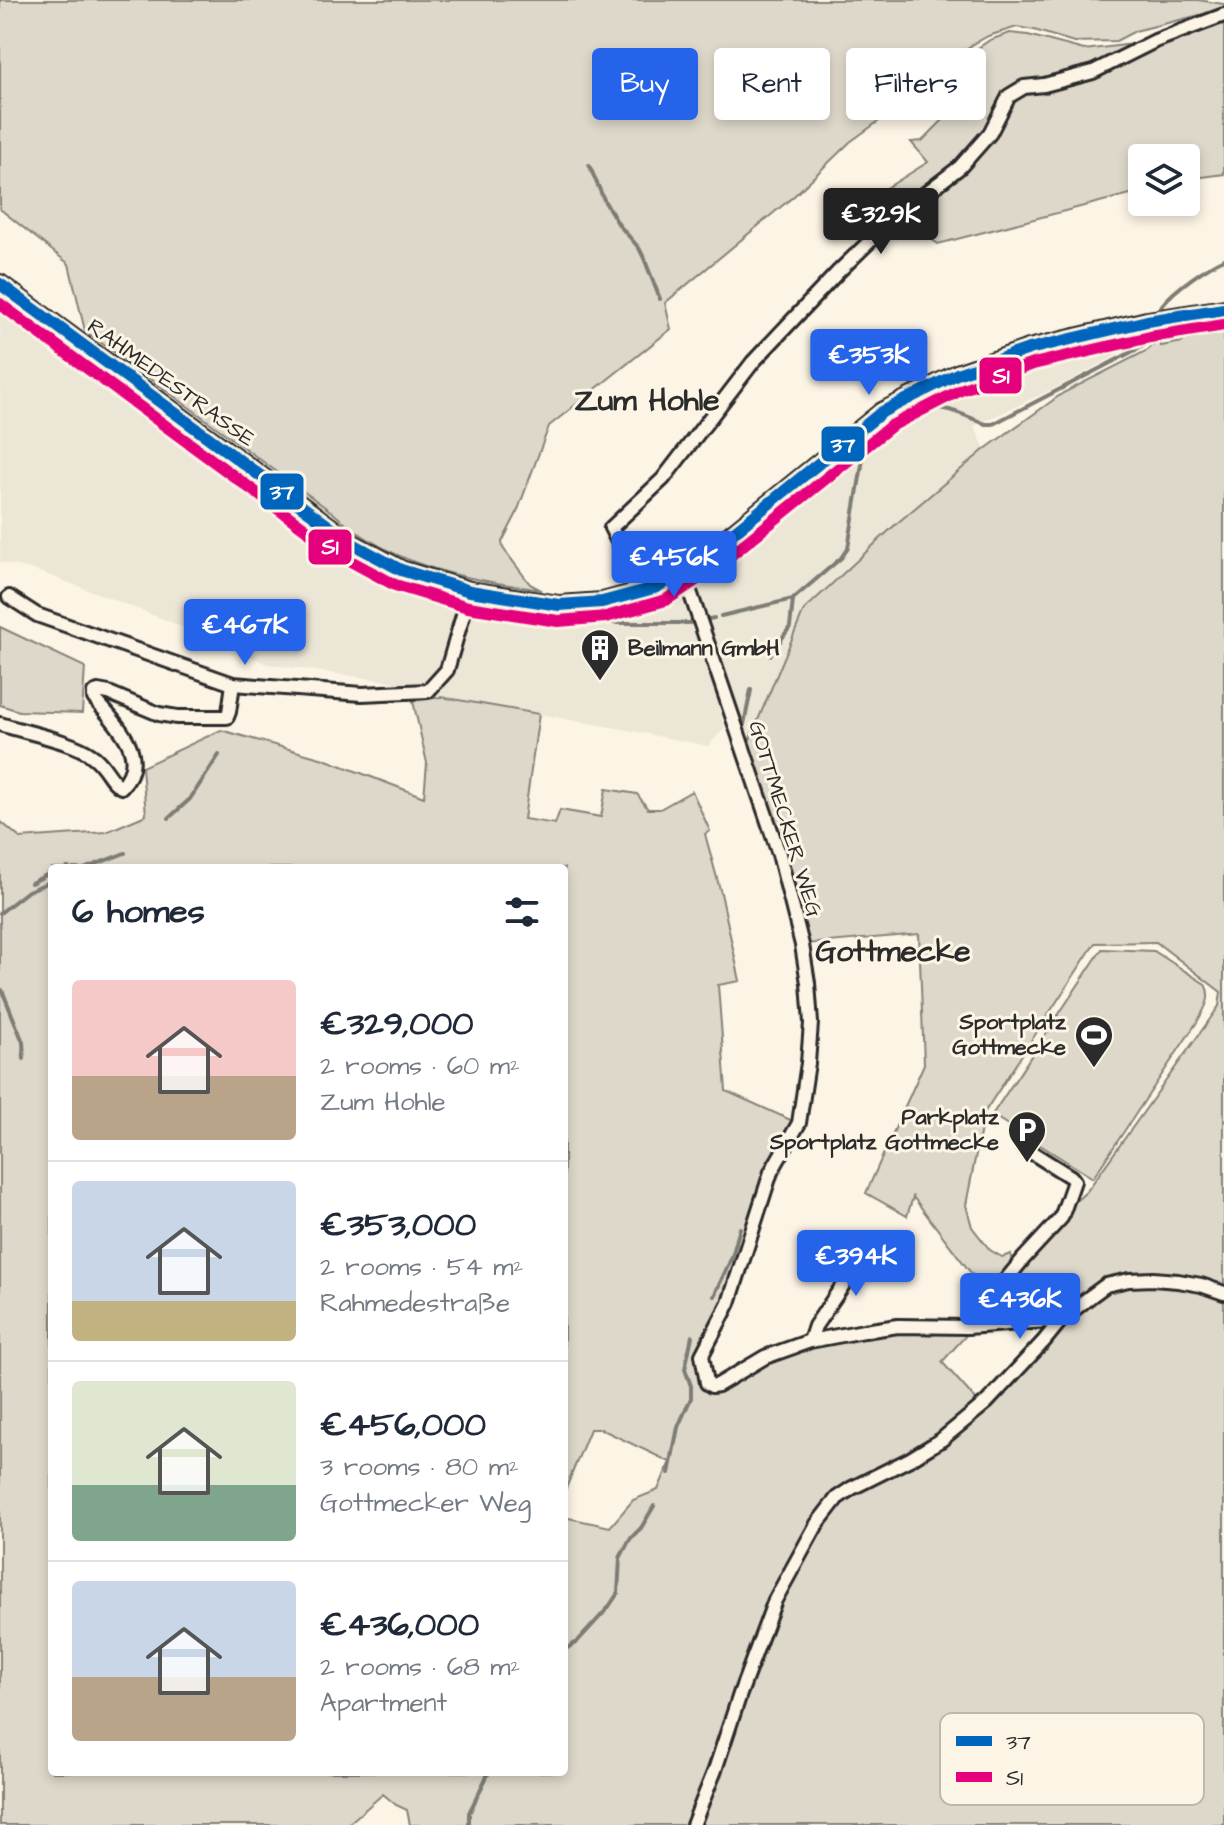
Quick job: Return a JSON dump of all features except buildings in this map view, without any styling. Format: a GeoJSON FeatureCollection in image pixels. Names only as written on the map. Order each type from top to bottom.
{"type":"FeatureCollection","features":[{"type":"Feature","properties":{"kind":"main road","name":"RAHMEDESTRASSE"},"geometry":{"type":"LineString","coordinates":[[0,284],[353,544],[401,570],[468,596],[559,605],[602,602],[657,587],[707,554],[882,412],[957,374],[1029,349],[1147,321],[1224,309]]}},
{"type":"Feature","properties":{"kind":"street"},"geometry":{"type":"LineString","coordinates":[[643,591],[611,528],[663,479],[753,362],[838,272],[895,217],[960,167],[990,133],[1009,96],[1024,87],[1093,72],[1155,41],[1224,15]]}},
{"type":"Feature","properties":{"kind":"street","name":"GOTTMECKER WEG"},"geometry":{"type":"LineString","coordinates":[[683,571],[779,854],[802,945],[811,1023],[799,1123],[771,1172],[729,1303],[702,1355],[707,1383],[718,1385],[765,1357],[810,1341],[898,1326],[977,1326],[1061,1320]]}},
{"type":"Feature","properties":{"kind":"street"},"geometry":{"type":"LineString","coordinates":[[9,597],[37,615],[233,684],[362,694],[428,691],[447,670],[468,596]]}},
{"type":"Feature","properties":{"kind":"street"},"geometry":{"type":"LineString","coordinates":[[0,724],[88,752],[103,763],[115,784],[121,787],[129,779],[132,764],[130,747],[123,731],[94,698],[94,693],[109,693],[159,714],[227,717],[233,684]]}},
{"type":"Feature","properties":{"kind":"street"},"geometry":{"type":"LineString","coordinates":[[977,1326],[995,1293],[1061,1218],[1074,1181],[1023,1147]]}},
{"type":"Feature","properties":{"kind":"street"},"geometry":{"type":"LineString","coordinates":[[810,1341],[815,1326],[873,1241]]}},
{"type":"Feature","properties":{"kind":"street"},"geometry":{"type":"LineString","coordinates":[[693,1825],[775,1600],[817,1524],[837,1498],[941,1440],[987,1402],[1061,1320],[1106,1285],[1153,1279],[1201,1285],[1224,1293]]}},
{"type":"Feature","properties":{"kind":"shaded area"},"geometry":{"type":"Polygon","coordinates":[[[0,0],[1198,0],[1224,4],[1224,9],[1135,31],[1116,41],[1074,42],[1017,27],[988,36],[968,48],[846,48],[846,120],[880,120],[850,142],[794,196],[665,303],[671,329],[549,426],[516,515],[502,542],[503,548],[530,584],[541,590],[431,568],[381,547],[356,532],[85,331],[69,264],[0,209],[0,0]]]}},
{"type":"Feature","properties":{"kind":"shaded area"},"geometry":{"type":"Polygon","coordinates":[[[1224,18],[1224,174],[1200,177],[1200,144],[1128,144],[1128,195],[938,244],[903,219],[885,189],[928,162],[911,142],[922,141],[943,120],[986,120],[986,48],[978,48],[1010,33],[1084,50],[1133,44],[1148,47],[1224,18]]]}},
{"type":"Feature","properties":{"kind":"shaded area"},"geometry":{"type":"Polygon","coordinates":[[[0,288],[396,583],[476,604],[575,616],[600,610],[654,605],[680,595],[687,596],[725,728],[708,746],[441,697],[413,701],[394,682],[267,664],[94,592],[34,570],[0,562],[0,288]]]}},
{"type":"Feature","properties":{"kind":"shaded area"},"geometry":{"type":"Polygon","coordinates":[[[1224,318],[1224,1288],[1102,1283],[1079,1295],[1058,1313],[993,1318],[991,1314],[998,1300],[1015,1274],[1071,1217],[1067,1209],[1087,1191],[1210,1019],[1219,1006],[1221,992],[1156,942],[1095,943],[984,1113],[966,1205],[972,1227],[990,1250],[1002,1257],[1011,1254],[1011,1265],[987,1294],[913,1197],[907,1216],[866,1193],[924,1064],[919,934],[806,944],[783,854],[748,744],[804,610],[895,525],[985,449],[1063,393],[1148,350],[1154,344],[1157,333],[1161,346],[1183,342],[1182,325],[1224,318]]]}},
{"type":"Feature","properties":{"kind":"shaded area"},"geometry":{"type":"Polygon","coordinates":[[[1143,335],[1138,344],[974,426],[985,449],[895,525],[804,610],[748,744],[706,618],[700,592],[700,574],[841,457],[895,417],[945,391],[992,374],[1143,335]]]}},
{"type":"Feature","properties":{"kind":"shaded area"},"geometry":{"type":"Polygon","coordinates":[[[0,627],[85,667],[82,713],[19,711],[0,705],[0,627]]]}},
{"type":"Feature","properties":{"kind":"shaded area"},"geometry":{"type":"Polygon","coordinates":[[[441,697],[539,714],[524,819],[555,824],[560,810],[601,817],[606,789],[637,794],[648,809],[660,809],[692,791],[710,831],[705,834],[740,981],[718,985],[726,1091],[795,1122],[757,1196],[748,1231],[726,1285],[723,1304],[697,1362],[700,1378],[709,1390],[720,1391],[778,1360],[840,1340],[882,1334],[969,1332],[942,1362],[985,1410],[1073,1317],[1103,1291],[1135,1285],[1176,1285],[1224,1300],[1224,1825],[410,1825],[407,1810],[383,1794],[347,1825],[0,1825],[0,821],[20,838],[106,832],[146,815],[142,767],[221,730],[324,759],[424,797],[427,763],[413,701],[441,697]]]}},
{"type":"Feature","properties":{"kind":"shaded area","name":"Sportplatz Gottmecke"},"geometry":{"type":"Polygon","coordinates":[[[1102,949],[1154,951],[1205,984],[1208,994],[1207,1004],[1197,1022],[1093,1178],[992,1115],[1102,949]]]}},
{"type":"Feature","properties":{"kind":"waterway"},"geometry":{"type":"LineString","coordinates":[[589,165],[605,202],[619,225],[639,248],[660,299]]}},
{"type":"Feature","properties":{"kind":"waterway"},"geometry":{"type":"LineString","coordinates":[[1158,316],[1162,305],[1175,292],[1224,259]]}},
{"type":"Feature","properties":{"kind":"waterway"},"geometry":{"type":"LineString","coordinates":[[721,616],[793,599],[841,558],[848,548],[864,453],[900,422],[923,412],[944,409],[993,424],[1145,345],[1155,325]]}},
{"type":"Feature","properties":{"kind":"waterway"},"geometry":{"type":"LineString","coordinates":[[423,600],[443,600],[478,610],[573,623],[689,623],[714,618]]}},
{"type":"Feature","properties":{"kind":"waterway","name":"Gottmecke"},"geometry":{"type":"LineString","coordinates":[[770,655],[790,627],[793,600]]}},
{"type":"Feature","properties":{"kind":"waterway","name":"Gottmecke"},"geometry":{"type":"LineString","coordinates":[[744,724],[751,690]]}},
{"type":"Feature","properties":{"kind":"waterway"},"geometry":{"type":"LineString","coordinates":[[169,818],[190,799],[219,755]]}},
{"type":"Feature","properties":{"kind":"waterway"},"geometry":{"type":"LineString","coordinates":[[96,864],[125,853]]}},
{"type":"Feature","properties":{"kind":"waterway"},"geometry":{"type":"LineString","coordinates":[[31,883],[48,874]]}},
{"type":"Feature","properties":{"kind":"waterway"},"geometry":{"type":"LineString","coordinates":[[0,913],[28,891],[48,883]]}},
{"type":"Feature","properties":{"kind":"waterway"},"geometry":{"type":"LineString","coordinates":[[2,990],[23,1042],[24,1059]]}},
{"type":"Feature","properties":{"kind":"waterway","name":"Gottmecke"},"geometry":{"type":"LineString","coordinates":[[714,1296],[732,1257],[740,1228]]}},
{"type":"Feature","properties":{"kind":"waterway","name":"Gottmecke"},"geometry":{"type":"LineString","coordinates":[[669,1473],[678,1427],[691,1398],[691,1386],[685,1369],[692,1336]]}},
{"type":"Feature","properties":{"kind":"waterway","name":"Gottmecke"},"geometry":{"type":"LineString","coordinates":[[568,1648],[577,1642],[618,1593],[620,1558],[654,1506]]}},
{"type":"Feature","properties":{"kind":"waterway","name":"Gottmecke"},"geometry":{"type":"LineString","coordinates":[[469,1825],[469,1813],[487,1776]]}},
{"type":"Feature","properties":{"kind":"transit line","name":"37"},"geometry":{"type":"LineString","coordinates":[[0,284],[353,544],[401,570],[470,591],[559,605],[602,602],[657,587],[707,554],[882,412],[957,374],[1029,349],[1147,321],[1224,309]]}},
{"type":"Feature","properties":{"kind":"transit line","name":"S1"},"geometry":{"type":"LineString","coordinates":[[0,304],[345,558],[395,585],[468,607],[558,621],[606,617],[666,600],[717,566],[891,426],[963,389],[1033,364],[1150,337],[1224,325]]}},
{"type":"Feature","properties":{"kind":"place","name":"Beilmann GmbH"},"geometry":{"type":"Point","coordinates":[600,682]}},
{"type":"Feature","properties":{"kind":"place","name":"Sportplatz Gottmecke"},"geometry":{"type":"Point","coordinates":[1094,1069]}},
{"type":"Feature","properties":{"kind":"place","name":"Parkplatz Sportplatz Gottmecke"},"geometry":{"type":"Point","coordinates":[1027,1164]}},
{"type":"Feature","properties":{"kind":"district","name":"Zum Hohle"},"geometry":{"type":"Point","coordinates":[647,401]}},
{"type":"Feature","properties":{"kind":"district","name":"Gottmecke"},"geometry":{"type":"Point","coordinates":[893,952]}}]}
